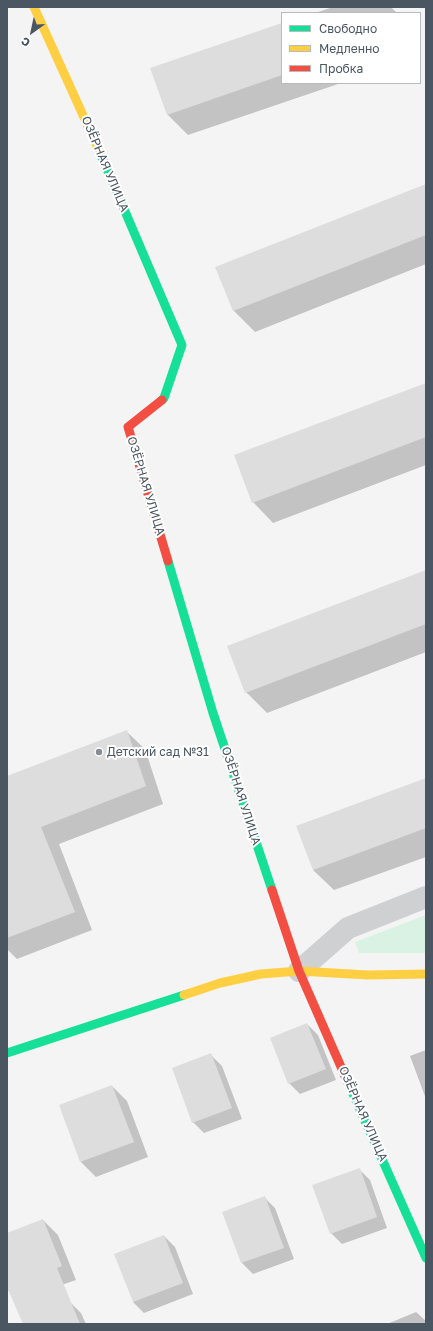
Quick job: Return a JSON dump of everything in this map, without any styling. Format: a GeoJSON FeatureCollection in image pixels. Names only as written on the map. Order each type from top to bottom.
{"type":"FeatureCollection","features":[{"type":"Feature","properties":{"kind":"street","name":"ОЗЁРНАЯ УЛИЦА"},"geometry":{"type":"LineString","coordinates":[[34,7],[86,121],[182,346],[164,398],[128,427],[214,713],[299,971],[426,1258]]}},
{"type":"Feature","properties":{"kind":"street"},"geometry":{"type":"LineString","coordinates":[[299,971],[348,928],[426,897]]}},
{"type":"Feature","properties":{"kind":"street"},"geometry":{"type":"LineString","coordinates":[[7,1053],[220,984],[261,974],[299,971],[368,975],[426,974]]}},
{"type":"Feature","properties":{"kind":"green space"},"geometry":{"type":"Polygon","coordinates":[[[426,915],[426,953],[359,953],[355,942],[426,915]]]}},
{"type":"Feature","properties":{"kind":"building"},"geometry":{"type":"Polygon","coordinates":[[[281,23],[281,75],[167,115],[150,68],[281,23]]]}},
{"type":"Feature","properties":{"kind":"building"},"geometry":{"type":"Polygon","coordinates":[[[426,184],[426,235],[233,311],[215,267],[426,184]]]}},
{"type":"Feature","properties":{"kind":"building"},"geometry":{"type":"Polygon","coordinates":[[[426,383],[426,437],[252,503],[234,455],[426,383]]]}},
{"type":"Feature","properties":{"kind":"building"},"geometry":{"type":"Polygon","coordinates":[[[426,570],[426,624],[245,693],[227,646],[426,570]]]}},
{"type":"Feature","properties":{"kind":"building"},"geometry":{"type":"Polygon","coordinates":[[[127,730],[146,786],[41,827],[75,912],[7,938],[7,776],[127,730]]]}},
{"type":"Feature","properties":{"kind":"building"},"geometry":{"type":"Polygon","coordinates":[[[426,778],[426,828],[313,870],[296,826],[426,778]]]}},
{"type":"Feature","properties":{"kind":"building"},"geometry":{"type":"Polygon","coordinates":[[[307,1023],[326,1069],[288,1084],[270,1038],[307,1023]]]}},
{"type":"Feature","properties":{"kind":"building"},"geometry":{"type":"Polygon","coordinates":[[[211,1053],[232,1108],[192,1123],[172,1068],[211,1053]]]}},
{"type":"Feature","properties":{"kind":"building"},"geometry":{"type":"Polygon","coordinates":[[[112,1085],[134,1142],[80,1162],[59,1105],[112,1085]]]}},
{"type":"Feature","properties":{"kind":"building"},"geometry":{"type":"Polygon","coordinates":[[[360,1168],[377,1217],[330,1234],[312,1185],[360,1168]]]}},
{"type":"Feature","properties":{"kind":"building"},"geometry":{"type":"Polygon","coordinates":[[[265,1196],[284,1248],[241,1263],[222,1212],[265,1196]]]}},
{"type":"Feature","properties":{"kind":"building"},"geometry":{"type":"Polygon","coordinates":[[[43,1219],[62,1266],[57,1268],[80,1324],[23,1324],[7,1287],[7,1233],[43,1219]]]}},
{"type":"Feature","properties":{"kind":"building"},"geometry":{"type":"Polygon","coordinates":[[[164,1235],[183,1283],[133,1302],[114,1254],[164,1235]]]}},
{"type":"Feature","properties":{"kind":"traffic: fast"},"geometry":{"type":"LineString","coordinates":[[101,155],[182,345],[162,400]]}},
{"type":"Feature","properties":{"kind":"traffic: fast"},"geometry":{"type":"LineString","coordinates":[[168,561],[213,713],[272,890]]}},
{"type":"Feature","properties":{"kind":"traffic: fast"},"geometry":{"type":"LineString","coordinates":[[7,1053],[184,995]]}},
{"type":"Feature","properties":{"kind":"traffic: fast"},"geometry":{"type":"LineString","coordinates":[[345,1076],[426,1258]]}},
{"type":"Feature","properties":{"kind":"traffic: slow"},"geometry":{"type":"LineString","coordinates":[[34,7],[101,155]]}},
{"type":"Feature","properties":{"kind":"traffic: slow"},"geometry":{"type":"LineString","coordinates":[[184,995],[220,983],[261,974],[299,971],[368,975],[426,974]]}},
{"type":"Feature","properties":{"kind":"traffic: jam"},"geometry":{"type":"LineString","coordinates":[[162,400],[128,427],[168,561]]}},
{"type":"Feature","properties":{"kind":"traffic: jam"},"geometry":{"type":"LineString","coordinates":[[272,890],[299,971],[345,1076]]}},
{"type":"Feature","properties":{"kind":"place","name":"Детский сад №31"},"geometry":{"type":"Point","coordinates":[99,752]}}]}
